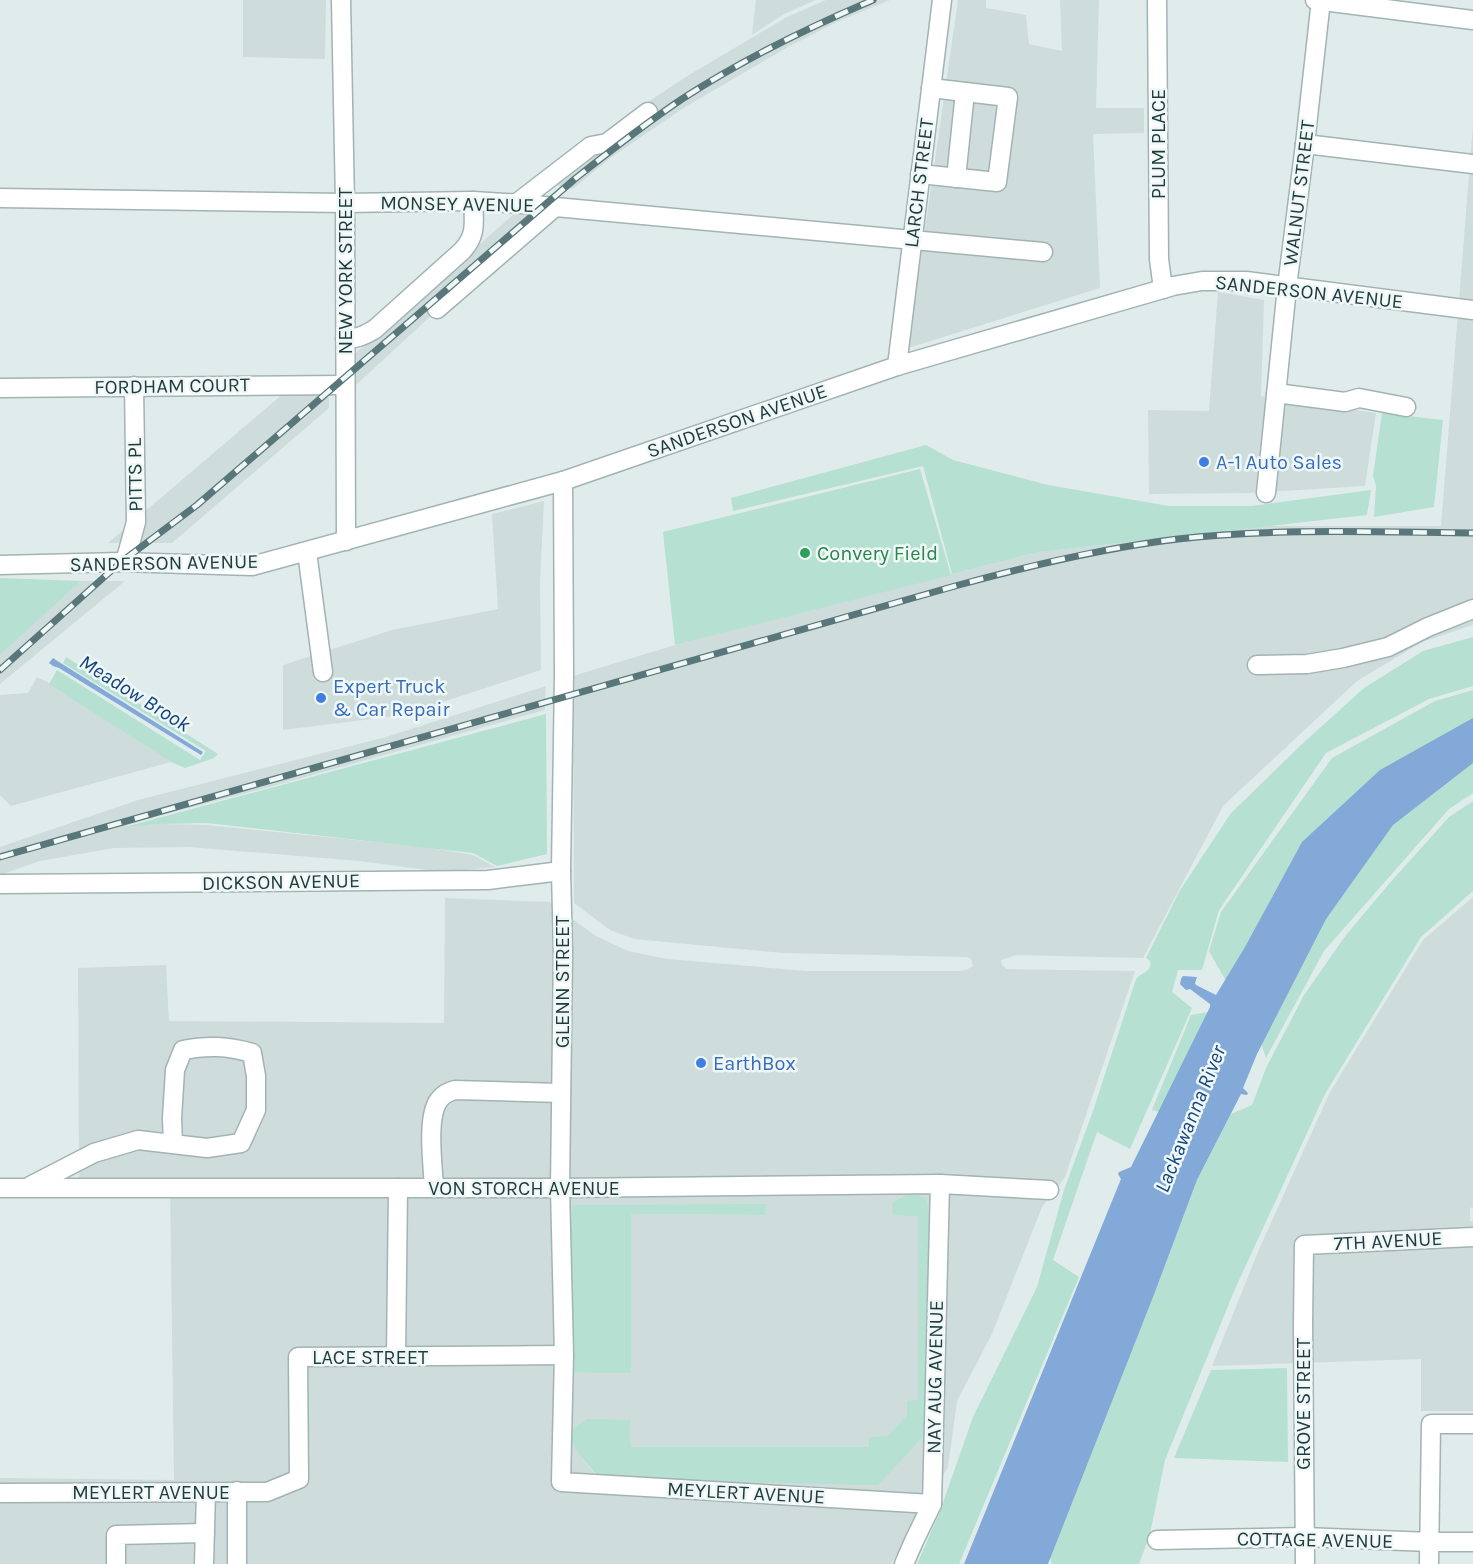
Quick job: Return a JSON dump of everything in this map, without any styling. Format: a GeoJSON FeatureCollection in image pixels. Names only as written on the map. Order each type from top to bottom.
{"type":"FeatureCollection","features":[{"type":"Feature","properties":{"kind":"street","name":"NEW YORK STREET"},"geometry":{"type":"LineString","coordinates":[[341,0],[345,203],[346,541]]}},
{"type":"Feature","properties":{"kind":"street","name":"LARCH STREET"},"geometry":{"type":"LineString","coordinates":[[897,366],[942,0]]}},
{"type":"Feature","properties":{"kind":"street","name":"PLUM PLACE"},"geometry":{"type":"LineString","coordinates":[[1157,0],[1159,259],[1163,289]]}},
{"type":"Feature","properties":{"kind":"street"},"geometry":{"type":"LineString","coordinates":[[1319,0],[1473,20]]}},
{"type":"Feature","properties":{"kind":"street","name":"WALNUT STREET"},"geometry":{"type":"LineString","coordinates":[[1266,493],[1319,0]]}},
{"type":"Feature","properties":{"kind":"street"},"geometry":{"type":"LineString","coordinates":[[920,174],[997,183],[1008,97],[931,88]]}},
{"type":"Feature","properties":{"kind":"street"},"geometry":{"type":"LineString","coordinates":[[956,178],[965,92]]}},
{"type":"Feature","properties":{"kind":"street"},"geometry":{"type":"LineString","coordinates":[[517,203],[591,146],[607,142],[648,112]]}},
{"type":"Feature","properties":{"kind":"street"},"geometry":{"type":"LineString","coordinates":[[1305,144],[1473,164]]}},
{"type":"Feature","properties":{"kind":"street","name":"MONSEY AVENUE"},"geometry":{"type":"LineString","coordinates":[[0,198],[517,203],[1043,252]]}},
{"type":"Feature","properties":{"kind":"street"},"geometry":{"type":"LineString","coordinates":[[345,339],[363,336],[375,329],[462,251],[472,237],[474,228],[473,201]]}},
{"type":"Feature","properties":{"kind":"street"},"geometry":{"type":"LineString","coordinates":[[437,309],[555,207]]}},
{"type":"Feature","properties":{"kind":"street","name":"SANDERSON AVENUE"},"geometry":{"type":"LineString","coordinates":[[0,565],[125,562],[252,566],[563,481],[897,366],[1163,289],[1202,281],[1220,280],[1287,287],[1473,310]]}},
{"type":"Feature","properties":{"kind":"street","name":"FORDHAM COURT"},"geometry":{"type":"LineString","coordinates":[[0,388],[345,385]]}},
{"type":"Feature","properties":{"kind":"street","name":"PITTS PL"},"geometry":{"type":"LineString","coordinates":[[125,562],[136,522],[134,387]]}},
{"type":"Feature","properties":{"kind":"street"},"geometry":{"type":"LineString","coordinates":[[1276,393],[1345,402],[1359,398],[1406,407]]}},
{"type":"Feature","properties":{"kind":"street","name":"GLENN STREET"},"geometry":{"type":"LineString","coordinates":[[561,1482],[564,1355],[560,1188],[563,952],[561,871],[564,674],[563,481]]}},
{"type":"Feature","properties":{"kind":"street"},"geometry":{"type":"LineString","coordinates":[[307,552],[323,672]]}},
{"type":"Feature","properties":{"kind":"street"},"geometry":{"type":"LineString","coordinates":[[1257,665],[1307,664],[1388,647],[1428,627],[1473,609]]}},
{"type":"Feature","properties":{"kind":"street","name":"DICKSON AVENUE"},"geometry":{"type":"LineString","coordinates":[[0,884],[488,880],[561,871]]}},
{"type":"Feature","properties":{"kind":"street"},"geometry":{"type":"LineString","coordinates":[[28,1187],[94,1153],[138,1140],[207,1148],[241,1143],[256,1110],[256,1076],[252,1053],[233,1048],[201,1046],[183,1050],[175,1070],[173,1144]]}},
{"type":"Feature","properties":{"kind":"street"},"geometry":{"type":"LineString","coordinates":[[434,1188],[431,1119],[438,1101],[444,1094],[455,1090],[561,1093]]}},
{"type":"Feature","properties":{"kind":"street","name":"VON STORCH AVENUE"},"geometry":{"type":"LineString","coordinates":[[0,1188],[560,1188],[940,1184],[1049,1190]]}},
{"type":"Feature","properties":{"kind":"street","name":"NAY AUG AVENUE"},"geometry":{"type":"LineString","coordinates":[[904,1564],[932,1504],[940,1184]]}},
{"type":"Feature","properties":{"kind":"street"},"geometry":{"type":"LineString","coordinates":[[396,1356],[398,1188]]}},
{"type":"Feature","properties":{"kind":"street","name":"7TH AVENUE"},"geometry":{"type":"LineString","coordinates":[[1304,1245],[1473,1237]]}},
{"type":"Feature","properties":{"kind":"street","name":"GROVE STREET"},"geometry":{"type":"LineString","coordinates":[[1304,1245],[1305,1564]]}},
{"type":"Feature","properties":{"kind":"street","name":"LACE STREET"},"geometry":{"type":"LineString","coordinates":[[299,1479],[298,1357],[564,1355]]}},
{"type":"Feature","properties":{"kind":"street"},"geometry":{"type":"LineString","coordinates":[[1429,1564],[1431,1424],[1473,1424]]}},
{"type":"Feature","properties":{"kind":"street","name":"MEYLERT AVENUE"},"geometry":{"type":"LineString","coordinates":[[0,1493],[267,1492],[299,1479]]}},
{"type":"Feature","properties":{"kind":"street","name":"MEYLERT AVENUE"},"geometry":{"type":"LineString","coordinates":[[561,1482],[932,1504]]}},
{"type":"Feature","properties":{"kind":"street"},"geometry":{"type":"LineString","coordinates":[[237,1491],[237,1564]]}},
{"type":"Feature","properties":{"kind":"street"},"geometry":{"type":"LineString","coordinates":[[204,1564],[206,1492]]}},
{"type":"Feature","properties":{"kind":"street"},"geometry":{"type":"LineString","coordinates":[[116,1564],[116,1535],[205,1533]]}},
{"type":"Feature","properties":{"kind":"street","name":"COTTAGE AVENUE"},"geometry":{"type":"LineString","coordinates":[[1157,1540],[1304,1537],[1473,1542]]}},
{"type":"Feature","properties":{"kind":"shaded area"},"geometry":{"type":"Polygon","coordinates":[[[243,0],[326,0],[325,59],[243,57],[243,0]]]}},
{"type":"Feature","properties":{"kind":"shaded area"},"geometry":{"type":"Polygon","coordinates":[[[756,0],[816,0],[784,14],[752,35],[756,0]]]}},
{"type":"Feature","properties":{"kind":"shaded area"},"geometry":{"type":"Polygon","coordinates":[[[826,0],[890,0],[837,22],[788,47],[685,107],[609,159],[573,189],[547,183],[619,121],[689,75],[787,17],[826,0]]]}},
{"type":"Feature","properties":{"kind":"shaded area"},"geometry":{"type":"Polygon","coordinates":[[[958,0],[986,0],[986,8],[1026,15],[1029,44],[1062,51],[1060,0],[1099,0],[1096,108],[1144,108],[1144,133],[1093,134],[1100,288],[908,348],[958,0]]]}},
{"type":"Feature","properties":{"kind":"shaded area"},"geometry":{"type":"Polygon","coordinates":[[[1473,125],[1473,625],[1422,642],[1357,681],[1223,806],[1143,958],[1016,955],[1001,960],[1002,965],[1007,969],[1135,971],[1065,1177],[1042,1207],[992,1334],[957,1401],[948,1467],[891,1564],[0,1564],[0,1478],[174,1480],[170,1182],[79,1181],[78,968],[166,965],[169,1021],[444,1023],[445,898],[549,902],[596,936],[628,951],[667,959],[806,971],[960,971],[968,969],[973,966],[968,957],[783,953],[634,939],[610,930],[574,903],[573,676],[675,645],[1039,552],[1267,526],[1441,526],[1473,125]],[[926,1199],[918,1215],[918,1401],[907,1401],[907,1415],[888,1437],[869,1437],[870,1447],[631,1447],[630,1420],[577,1452],[596,1475],[612,1479],[878,1484],[925,1435],[929,1211],[926,1199]],[[766,1205],[630,1214],[764,1215],[766,1205]]]}},
{"type":"Feature","properties":{"kind":"shaded area"},"geometry":{"type":"Polygon","coordinates":[[[543,212],[355,386],[356,353],[515,213],[543,212]]]}},
{"type":"Feature","properties":{"kind":"shaded area"},"geometry":{"type":"Polygon","coordinates":[[[1218,292],[1264,300],[1261,396],[1376,413],[1365,486],[1249,493],[1149,494],[1148,410],[1209,411],[1218,292]]]}},
{"type":"Feature","properties":{"kind":"shaded area"},"geometry":{"type":"Polygon","coordinates":[[[323,392],[329,398],[329,408],[172,543],[108,543],[284,393],[323,392]]]}},
{"type":"Feature","properties":{"kind":"shaded area"},"geometry":{"type":"Polygon","coordinates":[[[544,501],[540,582],[541,670],[403,715],[283,730],[283,665],[392,630],[498,609],[492,514],[544,501]]]}},
{"type":"Feature","properties":{"kind":"shaded area"},"geometry":{"type":"Polygon","coordinates":[[[81,581],[125,581],[0,684],[0,655],[81,581]]]}},
{"type":"Feature","properties":{"kind":"shaded area"},"geometry":{"type":"Polygon","coordinates":[[[37,677],[171,762],[11,806],[0,795],[0,695],[28,693],[37,677]]]}},
{"type":"Feature","properties":{"kind":"shaded area"},"geometry":{"type":"Polygon","coordinates":[[[546,686],[545,710],[125,826],[207,825],[425,847],[473,855],[495,867],[442,872],[359,861],[189,847],[114,848],[40,861],[0,875],[0,847],[138,800],[386,737],[546,686]]]}},
{"type":"Feature","properties":{"kind":"shaded area"},"geometry":{"type":"Polygon","coordinates":[[[1473,897],[1473,1207],[1470,1208],[1470,1221],[1473,1221],[1473,1411],[1421,1411],[1421,1359],[1212,1366],[1260,1247],[1330,1092],[1423,940],[1473,897]]]}},
{"type":"Feature","properties":{"kind":"green space"},"geometry":{"type":"Polygon","coordinates":[[[1382,413],[1443,420],[1434,507],[1374,517],[1376,486],[1373,476],[1382,413]]]}},
{"type":"Feature","properties":{"kind":"green space"},"geometry":{"type":"Polygon","coordinates":[[[926,445],[953,460],[1048,485],[1169,506],[1252,506],[1371,490],[1367,515],[1039,552],[952,574],[923,466],[733,511],[731,498],[926,445]]]}},
{"type":"Feature","properties":{"kind":"green space","name":"Convery Field"},"geometry":{"type":"Polygon","coordinates":[[[920,469],[951,575],[675,645],[663,532],[920,469]]]}},
{"type":"Feature","properties":{"kind":"green space"},"geometry":{"type":"Polygon","coordinates":[[[0,578],[81,581],[0,655],[0,578]]]}},
{"type":"Feature","properties":{"kind":"green space"},"geometry":{"type":"Polygon","coordinates":[[[1473,637],[1473,686],[1429,699],[1326,753],[1219,910],[1202,970],[1178,970],[1172,992],[1192,1008],[1130,1149],[1097,1132],[1053,1260],[1079,1277],[959,1564],[917,1564],[939,1514],[973,1417],[1037,1287],[1064,1190],[1093,1111],[1136,979],[1150,967],[1150,961],[1146,958],[1179,892],[1231,813],[1364,688],[1423,651],[1473,637]]]}},
{"type":"Feature","properties":{"kind":"green space"},"geometry":{"type":"Polygon","coordinates":[[[66,657],[218,754],[214,758],[185,768],[171,762],[49,684],[57,670],[200,760],[206,751],[63,663],[66,657]]]}},
{"type":"Feature","properties":{"kind":"green space"},"geometry":{"type":"Polygon","coordinates":[[[1473,690],[1473,793],[1449,809],[1324,951],[1266,1058],[1261,1043],[1209,951],[1221,912],[1332,758],[1435,701],[1473,690]]]}},
{"type":"Feature","properties":{"kind":"green space"},"geometry":{"type":"Polygon","coordinates":[[[546,714],[547,854],[497,866],[473,853],[207,823],[125,827],[546,714]]]}},
{"type":"Feature","properties":{"kind":"green space"},"geometry":{"type":"Polygon","coordinates":[[[1473,801],[1473,891],[1421,937],[1325,1094],[1235,1289],[1165,1460],[1150,1534],[1139,1564],[1052,1564],[1050,1557],[1197,1180],[1231,1114],[1252,1105],[1266,1068],[1304,995],[1346,935],[1449,817],[1473,801]]]}},
{"type":"Feature","properties":{"kind":"green space"},"geometry":{"type":"Polygon","coordinates":[[[1208,1012],[1167,1114],[1152,1110],[1191,1015],[1208,1012]]]}},
{"type":"Feature","properties":{"kind":"green space"},"geometry":{"type":"Polygon","coordinates":[[[908,1194],[926,1199],[929,1211],[925,1435],[878,1485],[612,1479],[597,1475],[577,1452],[569,1432],[587,1419],[630,1420],[631,1447],[869,1447],[869,1437],[888,1436],[907,1415],[907,1401],[918,1400],[918,1216],[893,1215],[892,1203],[908,1194]]]}},
{"type":"Feature","properties":{"kind":"green space"},"geometry":{"type":"Polygon","coordinates":[[[766,1204],[765,1215],[631,1214],[631,1373],[569,1372],[572,1205],[766,1204]]]}},
{"type":"Feature","properties":{"kind":"green space"},"geometry":{"type":"Polygon","coordinates":[[[1287,1368],[1288,1462],[1174,1458],[1211,1370],[1287,1368]]]}},
{"type":"Feature","properties":{"kind":"water"},"geometry":{"type":"Polygon","coordinates":[[[53,658],[203,752],[201,755],[53,666],[49,663],[53,658]]]}},
{"type":"Feature","properties":{"kind":"water","name":"Lackawanna River"},"geometry":{"type":"Polygon","coordinates":[[[1473,718],[1473,763],[1393,825],[1326,919],[1257,1054],[1243,1088],[1248,1093],[1247,1095],[1241,1094],[1197,1180],[1048,1564],[964,1564],[1121,1179],[1118,1174],[1131,1167],[1210,1007],[1210,1004],[1190,989],[1186,990],[1180,984],[1181,979],[1183,976],[1197,977],[1196,985],[1216,995],[1302,842],[1380,770],[1473,718]]]}},
{"type":"Feature","properties":{"kind":"railway"},"geometry":{"type":"LineString","coordinates":[[0,670],[121,562],[197,505],[576,178],[615,148],[682,99],[728,71],[799,33],[873,0]]}},
{"type":"Feature","properties":{"kind":"railway"},"geometry":{"type":"LineString","coordinates":[[0,857],[955,586],[1065,558],[1178,539],[1252,533],[1473,533]]}},
{"type":"Feature","properties":{"kind":"place","name":"A-1 Auto Sales"},"geometry":{"type":"Point","coordinates":[1204,462]}},
{"type":"Feature","properties":{"kind":"place","name":"Convery Field"},"geometry":{"type":"Point","coordinates":[805,553]}},
{"type":"Feature","properties":{"kind":"place","name":"Expert Truck & Car Repair"},"geometry":{"type":"Point","coordinates":[321,698]}},
{"type":"Feature","properties":{"kind":"place","name":"EarthBox"},"geometry":{"type":"Point","coordinates":[701,1063]}},
{"type":"Feature","properties":{"kind":"water label","name":"Meadow Brook"},"geometry":{"type":"Point","coordinates":[135,693]}}]}
